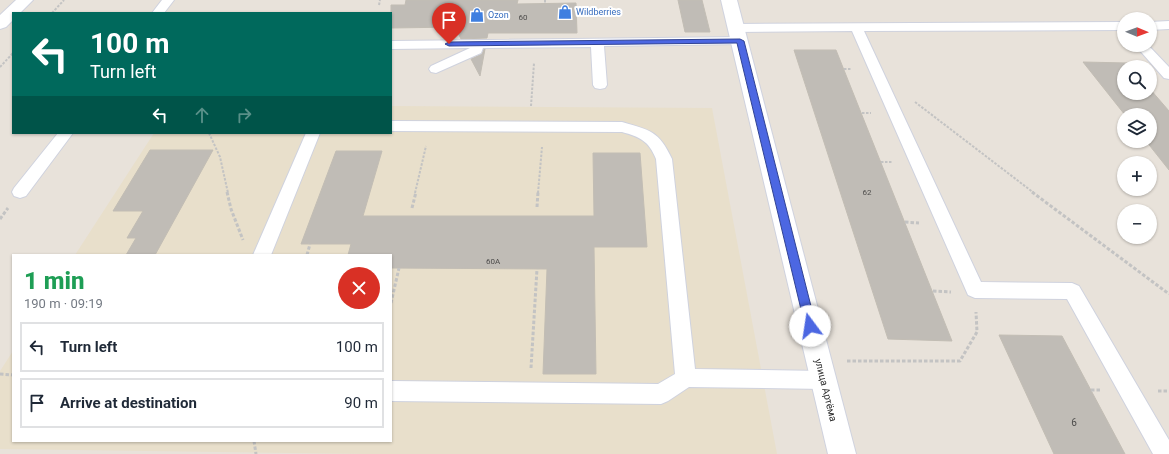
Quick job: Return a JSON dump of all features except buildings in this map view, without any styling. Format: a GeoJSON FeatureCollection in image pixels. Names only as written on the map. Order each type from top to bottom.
{"type":"FeatureCollection","features":[{"type":"Feature","properties":{"kind":"street"},"geometry":{"type":"LineString","coordinates":[[12,12],[25,0]]}},
{"type":"Feature","properties":{"kind":"street","name":"улица Артёма"},"geometry":{"type":"LineString","coordinates":[[729,0],[842,454]]}},
{"type":"Feature","properties":{"kind":"street"},"geometry":{"type":"LineString","coordinates":[[0,24],[12,12]]}},
{"type":"Feature","properties":{"kind":"lane"},"geometry":{"type":"LineString","coordinates":[[159,12],[168,0]]}},
{"type":"Feature","properties":{"kind":"lane"},"geometry":{"type":"LineString","coordinates":[[1157,26],[1169,25]]}},
{"type":"Feature","properties":{"kind":"lane"},"geometry":{"type":"LineString","coordinates":[[392,45],[597,43],[856,27],[1117,26]]}},
{"type":"Feature","properties":{"kind":"lane"},"geometry":{"type":"LineString","coordinates":[[856,27],[975,290],[1072,291],[1165,454]]}},
{"type":"Feature","properties":{"kind":"lane"},"geometry":{"type":"LineString","coordinates":[[597,43],[600,84]]}},
{"type":"Feature","properties":{"kind":"lane"},"geometry":{"type":"LineString","coordinates":[[436,69],[476,50],[477,44]]}},
{"type":"Feature","properties":{"kind":"lane"},"geometry":{"type":"LineString","coordinates":[[1148,52],[1169,75]]}},
{"type":"Feature","properties":{"kind":"lane"},"geometry":{"type":"LineString","coordinates":[[392,126],[622,127],[643,133],[658,145],[664,159],[686,378]]}},
{"type":"Feature","properties":{"kind":"lane"},"geometry":{"type":"LineString","coordinates":[[20,192],[65,134]]}},
{"type":"Feature","properties":{"kind":"lane"},"geometry":{"type":"LineString","coordinates":[[262,254],[313,134]]}},
{"type":"Feature","properties":{"kind":"lane"},"geometry":{"type":"LineString","coordinates":[[392,391],[661,394],[686,378],[822,371]]}},
{"type":"Feature","properties":{"kind":"path"},"geometry":{"type":"LineString","coordinates":[[53,12],[64,0]]}},
{"type":"Feature","properties":{"kind":"path"},"geometry":{"type":"LineString","coordinates":[[379,5],[380,0]]}},
{"type":"Feature","properties":{"kind":"path"},"geometry":{"type":"LineString","coordinates":[[536,43],[537,207]]}},
{"type":"Feature","properties":{"kind":"path"},"geometry":{"type":"LineString","coordinates":[[0,67],[12,54]]}},
{"type":"Feature","properties":{"kind":"path"},"geometry":{"type":"LineString","coordinates":[[910,98],[1031,192],[1169,294]]}},
{"type":"Feature","properties":{"kind":"path"},"geometry":{"type":"LineString","coordinates":[[412,208],[430,126]]}},
{"type":"Feature","properties":{"kind":"path"},"geometry":{"type":"LineString","coordinates":[[209,134],[220,157],[231,209],[244,242]]}},
{"type":"Feature","properties":{"kind":"path"},"geometry":{"type":"LineString","coordinates":[[307,254],[310,244]]}},
{"type":"Feature","properties":{"kind":"path"},"geometry":{"type":"LineString","coordinates":[[392,299],[399,268]]}},
{"type":"Feature","properties":{"kind":"path"},"geometry":{"type":"LineString","coordinates":[[530,392],[537,269]]}},
{"type":"Feature","properties":{"kind":"path"},"geometry":{"type":"LineString","coordinates":[[822,371],[960,361],[977,332],[975,290]]}},
{"type":"Feature","properties":{"kind":"path"},"geometry":{"type":"LineString","coordinates":[[0,374],[12,375]]}},
{"type":"Feature","properties":{"kind":"path"},"geometry":{"type":"LineString","coordinates":[[254,442],[256,454]]}},
{"type":"Feature","properties":{"kind":"shaded area"},"geometry":{"type":"Polygon","coordinates":[[[392,106],[712,108],[777,454],[366,454],[0,449],[0,371],[12,353],[12,442],[392,442],[392,254],[76,254],[153,134],[392,134],[392,106]]]}},
{"type":"Feature","properties":{"kind":"place","name":"Wildberries"},"geometry":{"type":"Point","coordinates":[565,12]}},
{"type":"Feature","properties":{"kind":"place","name":"Ozon"},"geometry":{"type":"Point","coordinates":[477,15]}},
{"type":"Feature","properties":{"kind":"route"},"geometry":{"type":"LineString","coordinates":[[449,44],[740,41],[810,326]]}}]}
